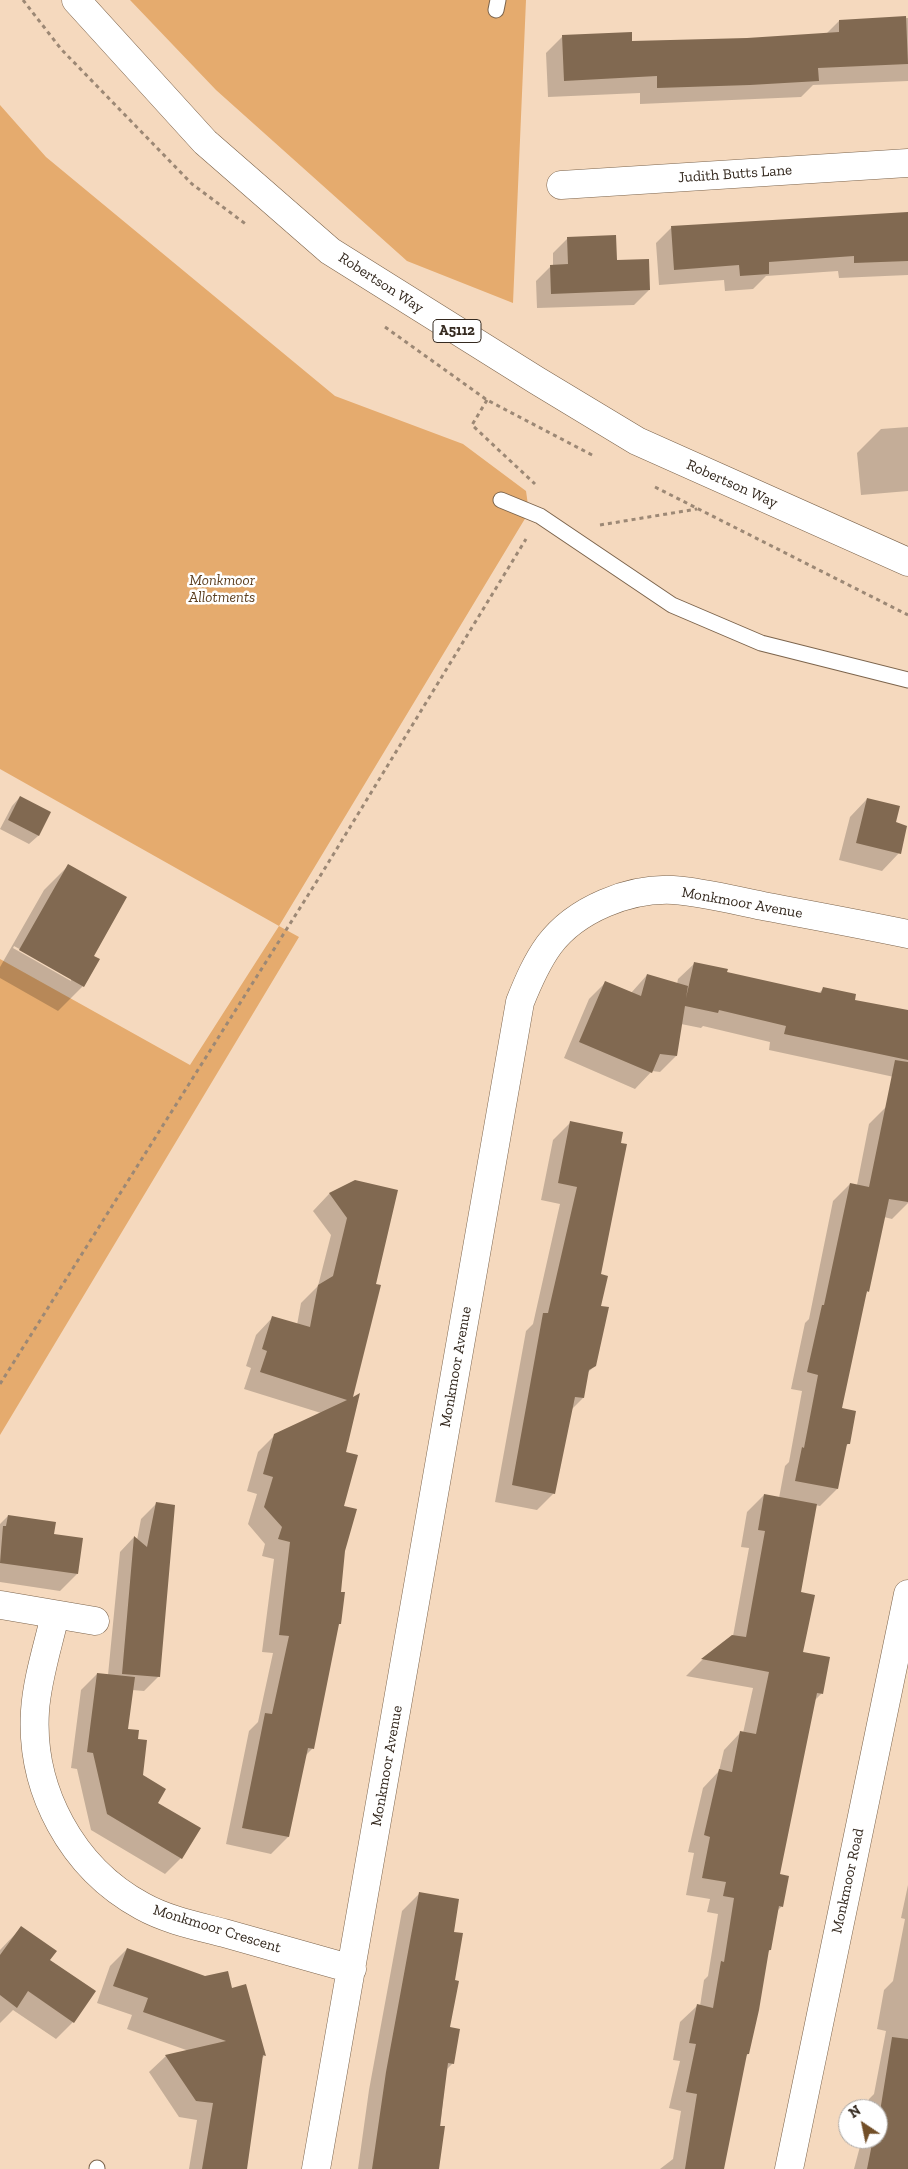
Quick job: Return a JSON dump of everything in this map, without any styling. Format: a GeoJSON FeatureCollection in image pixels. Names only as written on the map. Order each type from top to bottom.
{"type":"FeatureCollection","features":[{"type":"Feature","properties":{"kind":"street","name":"Robertson Way"},"geometry":{"type":"LineString","coordinates":[[76,0],[205,142],[330,251],[637,441],[908,562]]}},
{"type":"Feature","properties":{"kind":"street","name":"Judith Butts Lane"},"geometry":{"type":"LineString","coordinates":[[561,185],[908,163]]}},
{"type":"Feature","properties":{"kind":"street","name":"Monkmoor Avenue"},"geometry":{"type":"LineString","coordinates":[[316,2169],[520,1002],[533,970],[550,944],[574,921],[603,904],[640,892],[673,890],[709,895],[908,934]]}},
{"type":"Feature","properties":{"kind":"street","name":"Monkmoor Road"},"geometry":{"type":"LineString","coordinates":[[789,2169],[908,1594]]}},
{"type":"Feature","properties":{"kind":"street"},"geometry":{"type":"LineString","coordinates":[[1,1605],[95,1620]]}},
{"type":"Feature","properties":{"kind":"street","name":"Monkmoor Crescent"},"geometry":{"type":"LineString","coordinates":[[55,1615],[35,1711],[36,1747],[43,1786],[56,1816],[75,1848],[96,1872],[142,1906],[176,1920],[352,1969]]}},
{"type":"Feature","properties":{"kind":"lane"},"geometry":{"type":"LineString","coordinates":[[501,500],[540,516],[672,605],[760,643],[908,680]]}},
{"type":"Feature","properties":{"kind":"path"},"geometry":{"type":"LineString","coordinates":[[0,1384],[327,864],[540,516],[540,489],[472,425],[487,400],[602,460]]}},
{"type":"Feature","properties":{"kind":"path"},"geometry":{"type":"LineString","coordinates":[[654,487],[908,615]]}},
{"type":"Feature","properties":{"kind":"path"},"geometry":{"type":"LineString","coordinates":[[563,531],[697,509]]}},
{"type":"Feature","properties":{"kind":"green space"},"geometry":{"type":"Polygon","coordinates":[[[130,0],[526,0],[513,303],[407,261],[216,90],[130,0]]]}},
{"type":"Feature","properties":{"kind":"green space","name":"Monkmoor Allotments"},"geometry":{"type":"Polygon","coordinates":[[[0,105],[46,157],[335,396],[463,444],[526,491],[529,512],[279,926],[0,769],[0,105]]]}},
{"type":"Feature","properties":{"kind":"green space"},"geometry":{"type":"Polygon","coordinates":[[[279,926],[299,937],[0,1435],[0,959],[190,1065],[279,926]]]}},
{"type":"Feature","properties":{"kind":"building"},"geometry":{"type":"Polygon","coordinates":[[[906,16],[908,64],[818,68],[819,81],[657,88],[657,76],[564,81],[562,35],[632,32],[632,41],[747,38],[839,32],[839,20],[906,16]]]}},
{"type":"Feature","properties":{"kind":"building"},"geometry":{"type":"Polygon","coordinates":[[[908,212],[908,261],[854,263],[854,256],[769,262],[769,274],[740,276],[739,265],[674,270],[671,226],[908,212]]]}},
{"type":"Feature","properties":{"kind":"building"},"geometry":{"type":"Polygon","coordinates":[[[616,235],[617,260],[649,259],[650,290],[551,294],[550,265],[568,264],[567,237],[616,235]]]}},
{"type":"Feature","properties":{"kind":"building"},"geometry":{"type":"Polygon","coordinates":[[[20,796],[51,812],[39,836],[8,820],[20,796]]]}},
{"type":"Feature","properties":{"kind":"building"},"geometry":{"type":"Polygon","coordinates":[[[867,798],[900,806],[896,822],[907,826],[901,854],[856,843],[867,798]]]}},
{"type":"Feature","properties":{"kind":"building"},"geometry":{"type":"Polygon","coordinates":[[[68,864],[127,897],[94,956],[100,959],[84,987],[19,950],[68,864]]]}},
{"type":"Feature","properties":{"kind":"building"},"geometry":{"type":"Polygon","coordinates":[[[694,962],[728,969],[727,972],[821,993],[823,987],[856,994],[855,1000],[908,1010],[908,1060],[784,1034],[786,1026],[719,1010],[718,1013],[685,1006],[677,1056],[660,1054],[652,1073],[579,1042],[605,981],[641,996],[647,974],[688,986],[686,998],[694,962]]]}},
{"type":"Feature","properties":{"kind":"building"},"geometry":{"type":"Polygon","coordinates":[[[895,1060],[908,1062],[908,1202],[889,1199],[842,1408],[856,1411],[850,1444],[847,1444],[838,1489],[795,1481],[802,1447],[804,1448],[818,1375],[807,1372],[822,1305],[824,1305],[850,1183],[869,1187],[895,1060]]]}},
{"type":"Feature","properties":{"kind":"building"},"geometry":{"type":"Polygon","coordinates":[[[570,1121],[623,1132],[621,1143],[627,1144],[601,1274],[608,1276],[601,1306],[609,1307],[596,1366],[589,1370],[584,1398],[575,1397],[555,1494],[512,1485],[543,1313],[548,1313],[577,1187],[558,1183],[570,1121]]]}},
{"type":"Feature","properties":{"kind":"building"},"geometry":{"type":"Polygon","coordinates":[[[355,1180],[398,1190],[376,1284],[381,1285],[353,1397],[360,1393],[346,1452],[358,1455],[344,1506],[357,1509],[345,1551],[341,1592],[345,1592],[341,1624],[339,1624],[314,1749],[308,1748],[289,1837],[242,1828],[265,1713],[272,1714],[289,1636],[279,1635],[290,1542],[278,1539],[282,1527],[264,1507],[273,1477],[263,1474],[274,1434],[347,1400],[260,1372],[267,1351],[262,1349],[272,1316],[310,1327],[318,1285],[333,1276],[347,1218],[329,1193],[355,1180]]]}},
{"type":"Feature","properties":{"kind":"building"},"geometry":{"type":"Polygon","coordinates":[[[764,1494],[817,1504],[801,1592],[815,1595],[803,1652],[830,1657],[823,1694],[817,1693],[780,1874],[789,1876],[783,1907],[779,1906],[771,1950],[769,1950],[759,2010],[749,2054],[747,2054],[724,2169],[685,2169],[697,2094],[686,2092],[696,2044],[689,2043],[697,2004],[713,2008],[721,1961],[724,1962],[734,1898],[723,1896],[726,1882],[702,1878],[710,1837],[704,1835],[719,1769],[732,1772],[740,1731],[756,1734],[769,1672],[701,1659],[732,1635],[746,1637],[765,1531],[758,1530],[764,1494]]]}},
{"type":"Feature","properties":{"kind":"building"},"geometry":{"type":"Polygon","coordinates":[[[156,1502],[175,1505],[160,1677],[122,1674],[134,1536],[147,1547],[156,1502]]]}},
{"type":"Feature","properties":{"kind":"building"},"geometry":{"type":"Polygon","coordinates":[[[8,1515],[56,1522],[54,1534],[83,1538],[78,1574],[0,1563],[3,1526],[6,1526],[8,1515]]]}},
{"type":"Feature","properties":{"kind":"building"},"geometry":{"type":"Polygon","coordinates":[[[97,1673],[135,1677],[128,1729],[139,1730],[138,1739],[147,1740],[143,1775],[166,1789],[158,1803],[201,1828],[182,1859],[107,1814],[93,1753],[87,1752],[97,1673]]]}},
{"type":"Feature","properties":{"kind":"building"},"geometry":{"type":"Polygon","coordinates":[[[419,1892],[459,1899],[454,1932],[463,1933],[455,1980],[459,1981],[450,2027],[460,2029],[454,2064],[448,2063],[440,2126],[445,2126],[439,2169],[372,2169],[386,2072],[419,1892]]]}},
{"type":"Feature","properties":{"kind":"building"},"geometry":{"type":"Polygon","coordinates":[[[21,1926],[57,1951],[50,1960],[96,1991],[74,2023],[28,1991],[17,2008],[0,1995],[0,1955],[21,1926]]]}},
{"type":"Feature","properties":{"kind":"building"},"geometry":{"type":"Polygon","coordinates":[[[127,1948],[205,1976],[228,1971],[232,1988],[246,1984],[266,2056],[263,2055],[247,2169],[202,2169],[213,2103],[196,2101],[165,2055],[226,2041],[143,2012],[148,1998],[113,1986],[127,1948]]]}},
{"type":"Feature","properties":{"kind":"building"},"geometry":{"type":"Polygon","coordinates":[[[892,2037],[908,2039],[908,2169],[867,2169],[871,2149],[888,2149],[888,2099],[882,2099],[892,2037]]]}}]}
